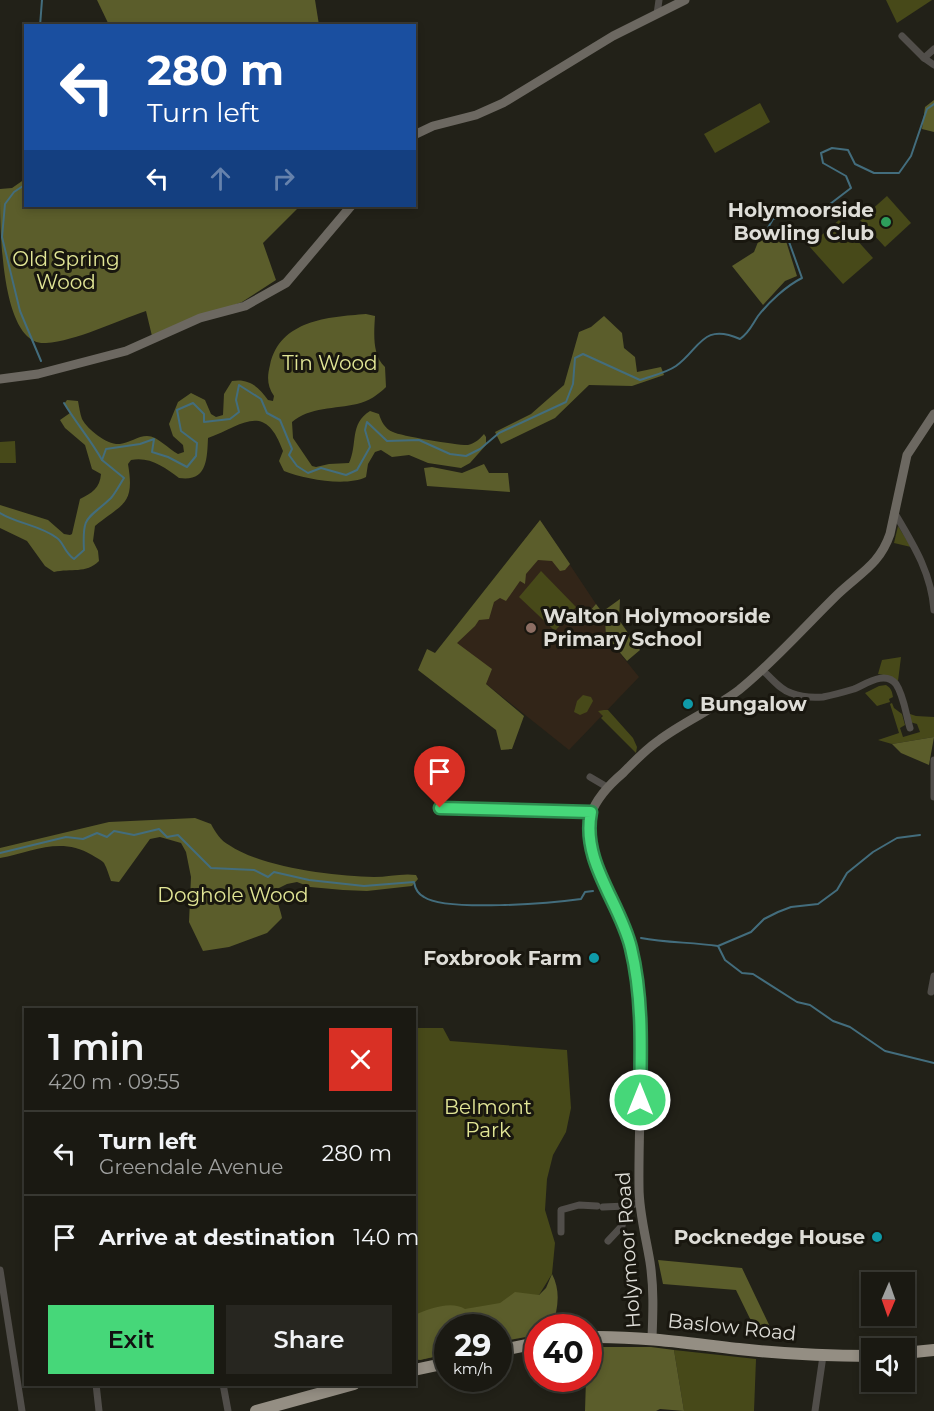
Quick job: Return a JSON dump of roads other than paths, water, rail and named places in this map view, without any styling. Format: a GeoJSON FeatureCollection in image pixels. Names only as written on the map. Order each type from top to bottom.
{"type":"FeatureCollection","features":[{"type":"Feature","properties":{"kind":"highway","name":"Baslow Road"},"geometry":{"type":"LineString","coordinates":[[602,1338],[652,1338],[741,1349],[823,1356],[861,1356]]}},
{"type":"Feature","properties":{"kind":"highway"},"geometry":{"type":"LineString","coordinates":[[915,1352],[934,1350]]}},
{"type":"Feature","properties":{"kind":"highway"},"geometry":{"type":"LineString","coordinates":[[416,1370],[434,1366]]}},
{"type":"Feature","properties":{"kind":"highway"},"geometry":{"type":"LineString","coordinates":[[256,1411],[347,1386]]}},
{"type":"Feature","properties":{"kind":"street"},"geometry":{"type":"LineString","coordinates":[[657,14],[659,0]]}},
{"type":"Feature","properties":{"kind":"street"},"geometry":{"type":"LineString","coordinates":[[416,134],[427,128],[476,115],[503,103],[603,42],[681,1]]}},
{"type":"Feature","properties":{"kind":"street"},"geometry":{"type":"LineString","coordinates":[[903,36],[934,65]]}},
{"type":"Feature","properties":{"kind":"street"},"geometry":{"type":"LineString","coordinates":[[924,58],[934,49]]}},
{"type":"Feature","properties":{"kind":"street"},"geometry":{"type":"LineString","coordinates":[[0,380],[38,374],[126,351],[200,318],[245,306],[286,283],[350,207]]}},
{"type":"Feature","properties":{"kind":"street"},"geometry":{"type":"LineString","coordinates":[[440,808],[591,812],[607,787],[657,741],[736,692],[762,670],[840,592],[878,559],[890,534],[907,455],[934,414]]}},
{"type":"Feature","properties":{"kind":"street"},"geometry":{"type":"LineString","coordinates":[[894,512],[918,552],[933,590],[934,610]]}},
{"type":"Feature","properties":{"kind":"street"},"geometry":{"type":"LineString","coordinates":[[762,670],[788,693],[804,697],[822,697],[854,689],[875,679],[887,678],[895,682],[898,688],[910,728]]}},
{"type":"Feature","properties":{"kind":"street"},"geometry":{"type":"LineString","coordinates":[[934,760],[934,797]]}},
{"type":"Feature","properties":{"kind":"street"},"geometry":{"type":"LineString","coordinates":[[590,777],[607,787]]}},
{"type":"Feature","properties":{"kind":"street","name":"Holymoor Road"},"geometry":{"type":"LineString","coordinates":[[591,812],[590,843],[597,869],[626,930],[634,966],[639,1008],[641,1077],[639,1203],[651,1270],[654,1305],[652,1338]]}},
{"type":"Feature","properties":{"kind":"street"},"geometry":{"type":"LineString","coordinates":[[931,992],[934,976]]}},
{"type":"Feature","properties":{"kind":"street"},"geometry":{"type":"LineString","coordinates":[[561,1232],[561,1210],[579,1205],[600,1207],[639,1203]]}},
{"type":"Feature","properties":{"kind":"street"},"geometry":{"type":"LineString","coordinates":[[608,1241],[622,1226],[626,1206]]}},
{"type":"Feature","properties":{"kind":"street"},"geometry":{"type":"LineString","coordinates":[[0,1270],[22,1411]]}},
{"type":"Feature","properties":{"kind":"street"},"geometry":{"type":"LineString","coordinates":[[814,1411],[823,1356]]}},
{"type":"Feature","properties":{"kind":"street"},"geometry":{"type":"LineString","coordinates":[[96,1386],[99,1411]]}},
{"type":"Feature","properties":{"kind":"street"},"geometry":{"type":"LineString","coordinates":[[223,1386],[228,1411]]}},
{"type":"Feature","properties":{"kind":"waterway"},"geometry":{"type":"LineString","coordinates":[[40,24],[42,0]]}},
{"type":"Feature","properties":{"kind":"waterway"},"geometry":{"type":"LineString","coordinates":[[0,513],[50,534],[59,540],[74,559],[84,550],[84,530],[88,519],[111,498],[124,478],[102,460],[106,449],[140,444],[154,439],[152,452],[187,467],[196,456],[197,443],[181,431],[177,410],[193,403],[204,414],[204,422],[230,419],[239,412],[236,400],[239,385],[261,399],[267,413],[280,420],[292,449],[289,455],[297,466],[308,473],[321,468],[346,475],[357,470],[370,447],[365,430],[367,422],[387,441],[419,440],[450,454],[466,456],[480,449],[499,433],[566,402],[573,384],[575,358],[583,354],[640,380],[676,366],[709,336],[717,334],[740,339],[773,300],[802,278],[788,239],[765,233],[773,219],[817,214],[851,188],[846,176],[823,163],[821,153],[832,148],[848,150],[855,164],[874,173],[899,173],[911,156],[927,109],[934,104]]}},
{"type":"Feature","properties":{"kind":"waterway"},"geometry":{"type":"LineString","coordinates":[[24,185],[14,192],[5,204],[2,237],[20,311],[41,361]]}},
{"type":"Feature","properties":{"kind":"waterway"},"geometry":{"type":"LineString","coordinates":[[64,403],[102,460]]}},
{"type":"Feature","properties":{"kind":"waterway"},"geometry":{"type":"LineString","coordinates":[[0,853],[66,837],[83,839],[97,833],[107,837],[114,831],[134,835],[159,829],[167,837],[178,835],[211,868],[254,870],[268,877],[274,872],[309,880],[364,886],[414,882],[420,894],[436,902],[500,905],[567,901],[581,899],[585,892],[593,891]]}},
{"type":"Feature","properties":{"kind":"waterway"},"geometry":{"type":"LineString","coordinates":[[718,946],[751,932],[764,919],[778,912],[791,907],[818,904],[837,890],[847,873],[873,852],[897,838],[920,835]]}},
{"type":"Feature","properties":{"kind":"waterway"},"geometry":{"type":"LineString","coordinates":[[641,938],[718,946],[725,960],[742,973],[753,974],[797,1002],[810,1005],[833,1021],[850,1027],[885,1051],[934,1063]]}},
{"type":"Feature","properties":{"kind":"place","name":"Holymoorside Bowling Club"},"geometry":{"type":"Point","coordinates":[886,222]}},
{"type":"Feature","properties":{"kind":"place","name":"Walton Holymoorside Primary School"},"geometry":{"type":"Point","coordinates":[531,628]}},
{"type":"Feature","properties":{"kind":"place","name":"Bungalow"},"geometry":{"type":"Point","coordinates":[688,704]}},
{"type":"Feature","properties":{"kind":"place","name":"Foxbrook Farm"},"geometry":{"type":"Point","coordinates":[594,958]}},
{"type":"Feature","properties":{"kind":"place","name":"Pocknedge House"},"geometry":{"type":"Point","coordinates":[877,1237]}},
{"type":"Feature","properties":{"kind":"park label","name":"Old Spring Wood"},"geometry":{"type":"Point","coordinates":[66,270]}},
{"type":"Feature","properties":{"kind":"park label","name":"Tin Wood"},"geometry":{"type":"Point","coordinates":[330,363]}},
{"type":"Feature","properties":{"kind":"park label","name":"Doghole Wood"},"geometry":{"type":"Point","coordinates":[233,895]}},
{"type":"Feature","properties":{"kind":"park label","name":"Belmont Park"},"geometry":{"type":"Point","coordinates":[488,1118]}}]}
